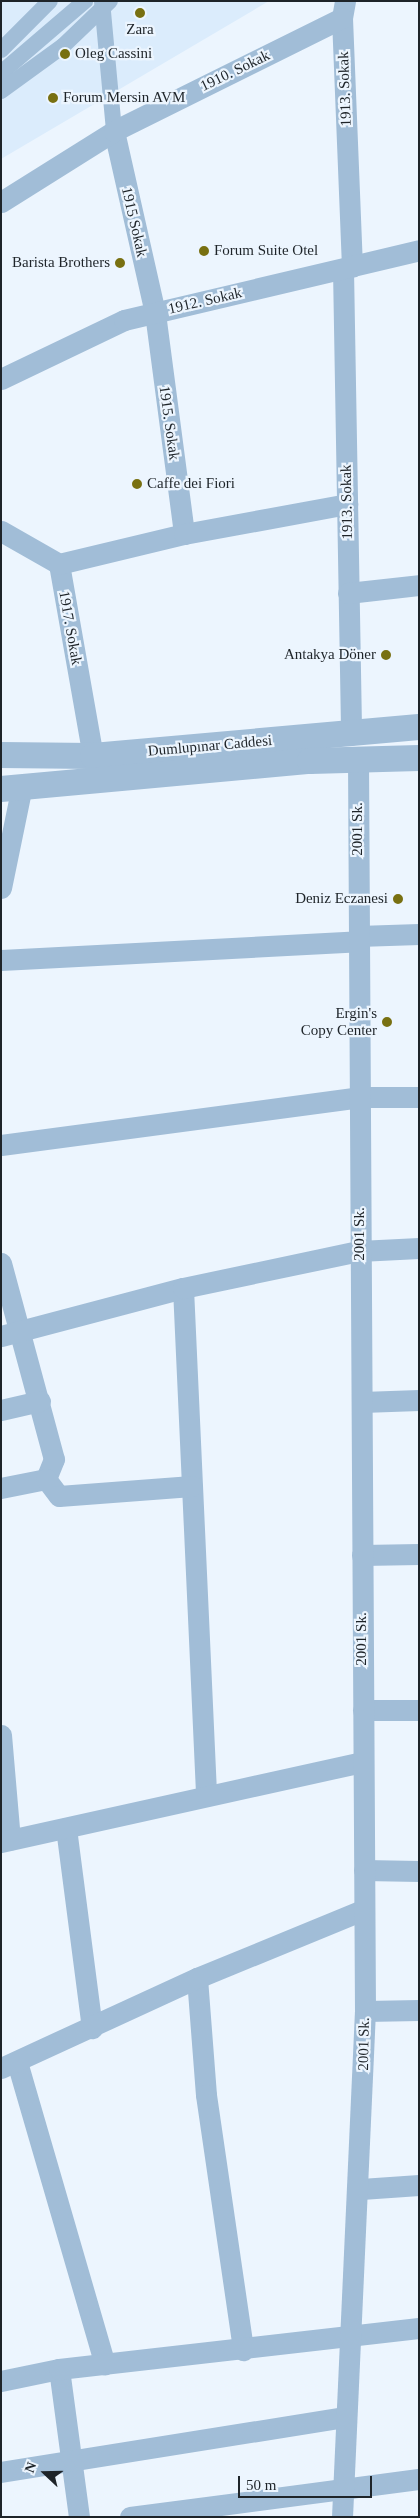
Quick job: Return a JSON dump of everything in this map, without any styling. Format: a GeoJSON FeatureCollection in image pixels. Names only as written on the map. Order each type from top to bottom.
{"type":"FeatureCollection","features":[{"type":"Feature","properties":{"kind":"street"},"geometry":{"type":"LineString","coordinates":[[1,50],[50,1]]}},
{"type":"Feature","properties":{"kind":"street"},"geometry":{"type":"LineString","coordinates":[[1,73],[84,1]]}},
{"type":"Feature","properties":{"kind":"street"},"geometry":{"type":"LineString","coordinates":[[1,91],[64,46],[105,4]]}},
{"type":"Feature","properties":{"kind":"street"},"geometry":{"type":"LineString","coordinates":[[105,4],[114,131]]}},
{"type":"Feature","properties":{"kind":"street","name":"1910. Sokak"},"geometry":{"type":"LineString","coordinates":[[1,202],[114,131],[343,10]]}},
{"type":"Feature","properties":{"kind":"street","name":"1913. Sokak"},"geometry":{"type":"LineString","coordinates":[[343,10],[348,268],[347,504],[351,735]]}},
{"type":"Feature","properties":{"kind":"street","name":"1915 Sokak"},"geometry":{"type":"LineString","coordinates":[[114,131],[154,313]]}},
{"type":"Feature","properties":{"kind":"street","name":"1912. Sokak"},"geometry":{"type":"LineString","coordinates":[[1,379],[124,320],[419,250]]}},
{"type":"Feature","properties":{"kind":"street","name":"1915. Sokak"},"geometry":{"type":"LineString","coordinates":[[154,313],[184,534]]}},
{"type":"Feature","properties":{"kind":"street"},"geometry":{"type":"LineString","coordinates":[[1,531],[59,564],[184,534],[347,504]]}},
{"type":"Feature","properties":{"kind":"street","name":"1917. Sokak"},"geometry":{"type":"LineString","coordinates":[[59,564],[93,756]]}},
{"type":"Feature","properties":{"kind":"street"},"geometry":{"type":"LineString","coordinates":[[348,592],[419,585]]}},
{"type":"Feature","properties":{"kind":"street","name":"Dumlupınar Caddesi"},"geometry":{"type":"LineString","coordinates":[[1,754],[93,756],[351,735],[419,727]]}},
{"type":"Feature","properties":{"kind":"street","name":"Dumlupınar Caddesi"},"geometry":{"type":"LineString","coordinates":[[12,787],[419,758]]}},
{"type":"Feature","properties":{"kind":"street","name":"2001 Sk."},"geometry":{"type":"LineString","coordinates":[[342,2517],[344,2417],[352,2338],[361,2189],[365,2011],[362,1762],[362,1402],[359,1251],[361,1097],[358,939],[358,761]]}},
{"type":"Feature","properties":{"kind":"street"},"geometry":{"type":"LineString","coordinates":[[1,888],[12,787]]}},
{"type":"Feature","properties":{"kind":"street"},"geometry":{"type":"LineString","coordinates":[[1,960],[419,934]]}},
{"type":"Feature","properties":{"kind":"street"},"geometry":{"type":"LineString","coordinates":[[1,1145],[361,1097],[419,1097]]}},
{"type":"Feature","properties":{"kind":"street"},"geometry":{"type":"LineString","coordinates":[[10,1334],[183,1288],[359,1251],[419,1248]]}},
{"type":"Feature","properties":{"kind":"street"},"geometry":{"type":"LineString","coordinates":[[1,1263],[10,1334],[40,1401],[54,1459],[46,1480]]}},
{"type":"Feature","properties":{"kind":"street"},"geometry":{"type":"LineString","coordinates":[[183,1288],[206,1793]]}},
{"type":"Feature","properties":{"kind":"street"},"geometry":{"type":"LineString","coordinates":[[362,1402],[419,1400]]}},
{"type":"Feature","properties":{"kind":"street"},"geometry":{"type":"LineString","coordinates":[[1,1410],[40,1401]]}},
{"type":"Feature","properties":{"kind":"street"},"geometry":{"type":"LineString","coordinates":[[46,1480],[59,1496],[192,1486]]}},
{"type":"Feature","properties":{"kind":"street"},"geometry":{"type":"LineString","coordinates":[[1,1488],[46,1480]]}},
{"type":"Feature","properties":{"kind":"street"},"geometry":{"type":"LineString","coordinates":[[362,1555],[419,1554]]}},
{"type":"Feature","properties":{"kind":"street"},"geometry":{"type":"LineString","coordinates":[[363,1710],[419,1710]]}},
{"type":"Feature","properties":{"kind":"street"},"geometry":{"type":"LineString","coordinates":[[1,1735],[6,1841],[206,1793],[362,1762]]}},
{"type":"Feature","properties":{"kind":"street"},"geometry":{"type":"LineString","coordinates":[[66,1828],[92,2028]]}},
{"type":"Feature","properties":{"kind":"street"},"geometry":{"type":"LineString","coordinates":[[364,1870],[419,1870]]}},
{"type":"Feature","properties":{"kind":"street"},"geometry":{"type":"LineString","coordinates":[[105,2364],[9,2065],[197,1978],[363,1910]]}},
{"type":"Feature","properties":{"kind":"street"},"geometry":{"type":"LineString","coordinates":[[197,1978],[206,2095],[243,2350]]}},
{"type":"Feature","properties":{"kind":"street"},"geometry":{"type":"LineString","coordinates":[[365,2011],[419,2010]]}},
{"type":"Feature","properties":{"kind":"street"},"geometry":{"type":"LineString","coordinates":[[361,2189],[419,2185]]}},
{"type":"Feature","properties":{"kind":"street"},"geometry":{"type":"LineString","coordinates":[[1,2380],[105,2364],[352,2338],[419,2328]]}},
{"type":"Feature","properties":{"kind":"street"},"geometry":{"type":"LineString","coordinates":[[59,2370],[79,2517]]}},
{"type":"Feature","properties":{"kind":"street"},"geometry":{"type":"LineString","coordinates":[[1,2472],[344,2417]]}},
{"type":"Feature","properties":{"kind":"street"},"geometry":{"type":"LineString","coordinates":[[130,2517],[419,2479]]}},
{"type":"Feature","properties":{"kind":"shaded area","name":"Forum Mersin AVM"},"geometry":{"type":"Polygon","coordinates":[[[1,1],[269,1],[1,159],[1,1]]]}},
{"type":"Feature","properties":{"kind":"place","name":"Zara"},"geometry":{"type":"Point","coordinates":[140,13]}},
{"type":"Feature","properties":{"kind":"place","name":"Oleg Cassini"},"geometry":{"type":"Point","coordinates":[65,54]}},
{"type":"Feature","properties":{"kind":"place","name":"Forum Mersin AVM"},"geometry":{"type":"Point","coordinates":[53,98]}},
{"type":"Feature","properties":{"kind":"place","name":"Forum Suite Otel"},"geometry":{"type":"Point","coordinates":[204,251]}},
{"type":"Feature","properties":{"kind":"place","name":"Barista Brothers"},"geometry":{"type":"Point","coordinates":[120,263]}},
{"type":"Feature","properties":{"kind":"place","name":"Caffe dei Fiori"},"geometry":{"type":"Point","coordinates":[137,484]}},
{"type":"Feature","properties":{"kind":"place","name":"Antakya Döner"},"geometry":{"type":"Point","coordinates":[386,655]}},
{"type":"Feature","properties":{"kind":"place","name":"Deniz Eczanesi"},"geometry":{"type":"Point","coordinates":[398,899]}},
{"type":"Feature","properties":{"kind":"place","name":"Ergin's Copy Center"},"geometry":{"type":"Point","coordinates":[387,1022]}}]}
